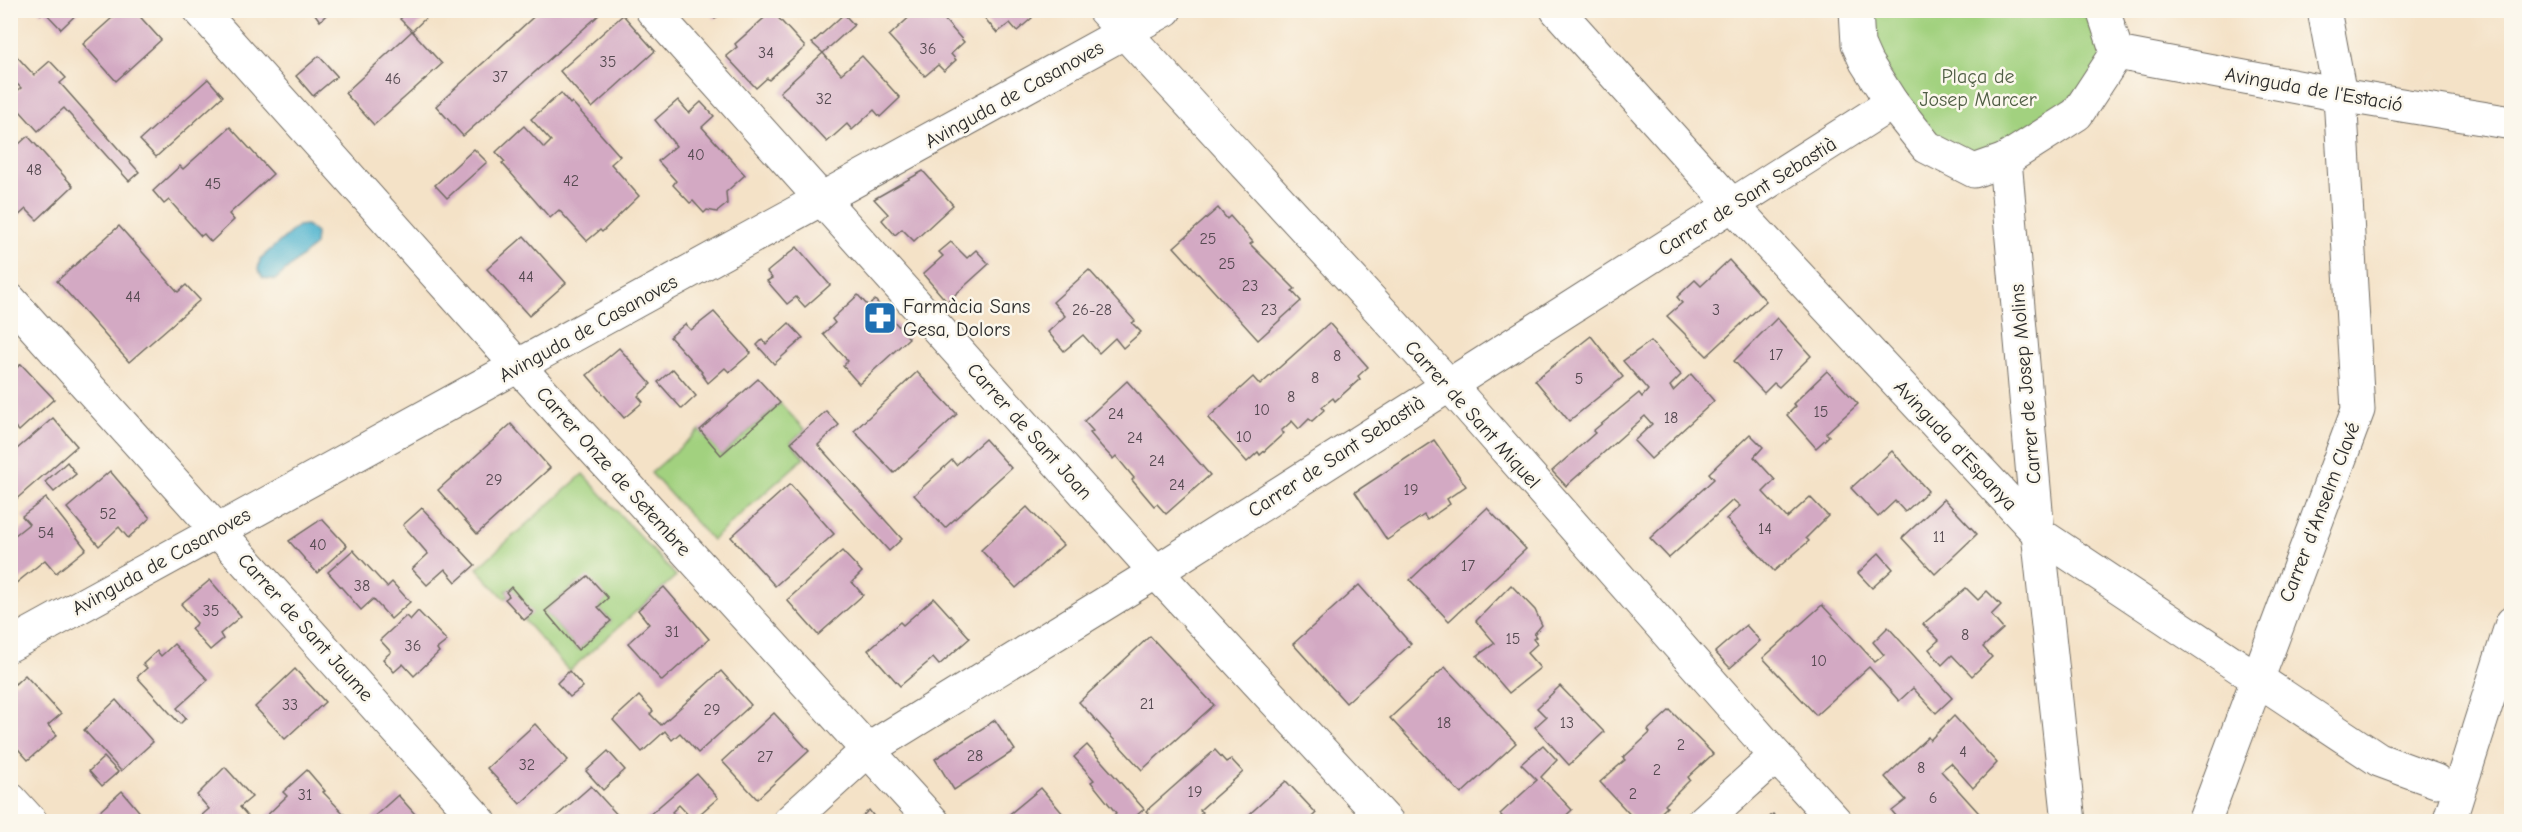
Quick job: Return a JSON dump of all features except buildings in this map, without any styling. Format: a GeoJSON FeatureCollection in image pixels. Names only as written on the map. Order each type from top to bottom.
{"type":"FeatureCollection","features":[{"type":"Feature","properties":{"kind":"street","name":"Carrer Onze de Setembre"},"geometry":{"type":"LineString","coordinates":[[200,10],[518,366],[869,749],[933,822]]}},
{"type":"Feature","properties":{"kind":"street","name":"Carrer de Sant Joan"},"geometry":{"type":"LineString","coordinates":[[652,10],[1156,572],[1387,822]]}},
{"type":"Feature","properties":{"kind":"street","name":"Avinguda de Casanoves"},"geometry":{"type":"LineString","coordinates":[[10,645],[822,200],[1114,22],[1165,10]]}},
{"type":"Feature","properties":{"kind":"street","name":"Avinguda d'Espanya"},"geometry":{"type":"LineString","coordinates":[[1557,10],[1733,206],[2038,533],[2379,760],[2436,781]]}},
{"type":"Feature","properties":{"kind":"street"},"geometry":{"type":"LineString","coordinates":[[1856,10],[1858,44],[1866,62],[1892,103],[1927,147],[1974,171],[2005,160],[2077,114],[2117,53],[2103,10]]}},
{"type":"Feature","properties":{"kind":"street","name":"Carrer d'Anselm Clavé"},"geometry":{"type":"LineString","coordinates":[[2204,822],[2358,410],[2340,95],[2324,10]]}},
{"type":"Feature","properties":{"kind":"street","name":"Carrer de Sant Miquel"},"geometry":{"type":"LineString","coordinates":[[1114,22],[1448,384],[1836,822]]}},
{"type":"Feature","properties":{"kind":"street","name":"Avinguda de l'Estació"},"geometry":{"type":"LineString","coordinates":[[2117,53],[2340,95],[2511,123]]}},
{"type":"Feature","properties":{"kind":"street","name":"Carrer de Sant Sebastià"},"geometry":{"type":"LineString","coordinates":[[789,822],[869,749],[1156,572],[1892,103]]}},
{"type":"Feature","properties":{"kind":"street","name":"Carrer de Josep Molins"},"geometry":{"type":"LineString","coordinates":[[2005,160],[2038,533],[2069,822]]}},
{"type":"Feature","properties":{"kind":"street","name":"Carrer de Sant Jaume"},"geometry":{"type":"LineString","coordinates":[[10,300],[480,822]]}},
{"type":"Feature","properties":{"kind":"street"},"geometry":{"type":"LineString","coordinates":[[2449,822],[2511,623]]}},
{"type":"Feature","properties":{"kind":"street"},"geometry":{"type":"LineString","coordinates":[[1703,822],[1776,756]]}},
{"type":"Feature","properties":{"kind":"street"},"geometry":{"type":"LineString","coordinates":[[10,799],[31,822]]}},
{"type":"Feature","properties":{"kind":"green space","name":"Plaça de Josep Marcer"},"geometry":{"type":"Polygon","coordinates":[[[1856,11],[2086,11],[2117,53],[2005,160],[1927,147],[1856,11]]]}},
{"type":"Feature","properties":{"kind":"green space"},"geometry":{"type":"Polygon","coordinates":[[[780,403],[805,430],[791,442],[804,458],[712,540],[651,473],[700,430],[722,455],[780,403]]]}},
{"type":"Feature","properties":{"kind":"green space"},"geometry":{"type":"Polygon","coordinates":[[[583,474],[676,576],[569,671],[524,620],[532,613],[511,588],[506,591],[509,596],[505,599],[477,568],[583,474]],[[577,583],[545,611],[578,650],[611,621],[598,607],[607,598],[577,583]]]}},
{"type":"Feature","properties":{"kind":"water"},"geometry":{"type":"Polygon","coordinates":[[[306,225],[316,233],[315,245],[275,280],[263,278],[258,270],[260,259],[298,226],[306,225]]]}},
{"type":"Feature","properties":{"kind":"place","name":"Farmàcia Sans Gesa, Dolors"},"geometry":{"type":"Point","coordinates":[880,318]}}]}
